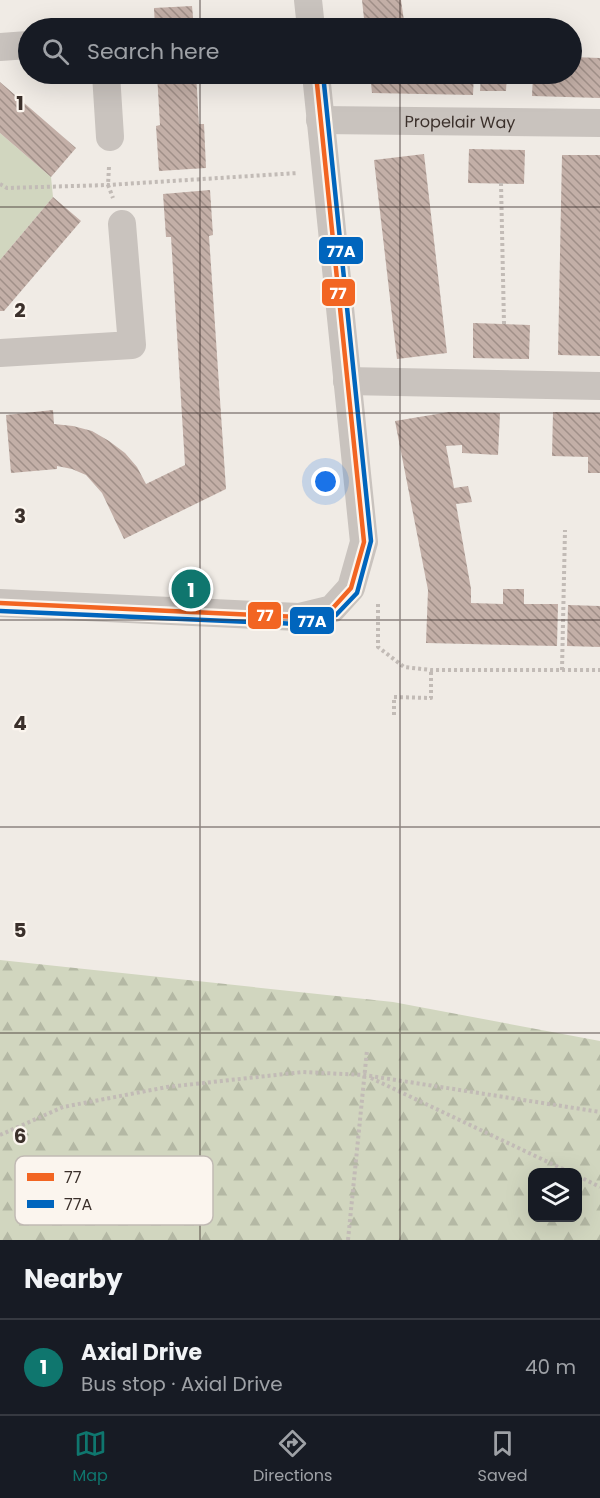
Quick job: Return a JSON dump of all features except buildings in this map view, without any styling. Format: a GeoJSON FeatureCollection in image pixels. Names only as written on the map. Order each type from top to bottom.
{"type":"FeatureCollection","features":[{"type":"Feature","properties":{"kind":"street"},"geometry":{"type":"LineString","coordinates":[[308,0],[310,18]]}},
{"type":"Feature","properties":{"kind":"street"},"geometry":{"type":"LineString","coordinates":[[0,47],[18,46]]}},
{"type":"Feature","properties":{"kind":"street"},"geometry":{"type":"LineString","coordinates":[[107,84],[110,137]]}},
{"type":"Feature","properties":{"kind":"street"},"geometry":{"type":"LineString","coordinates":[[0,597],[299,617],[332,609],[351,588],[364,542],[316,84]]}},
{"type":"Feature","properties":{"kind":"street","name":"Propelair Way"},"geometry":{"type":"LineString","coordinates":[[320,120],[600,123]]}},
{"type":"Feature","properties":{"kind":"street"},"geometry":{"type":"LineString","coordinates":[[0,353],[132,345],[122,224]]}},
{"type":"Feature","properties":{"kind":"street"},"geometry":{"type":"LineString","coordinates":[[347,381],[600,386]]}},
{"type":"Feature","properties":{"kind":"path"},"geometry":{"type":"LineString","coordinates":[[110,137],[108,185],[122,224]]}},
{"type":"Feature","properties":{"kind":"path"},"geometry":{"type":"LineString","coordinates":[[0,184],[7,188],[108,185],[326,171]]}},
{"type":"Feature","properties":{"kind":"path"},"geometry":{"type":"LineString","coordinates":[[501,183],[504,324]]}},
{"type":"Feature","properties":{"kind":"path"},"geometry":{"type":"LineString","coordinates":[[562,670],[565,530]]}},
{"type":"Feature","properties":{"kind":"path"},"geometry":{"type":"LineString","coordinates":[[378,599],[378,647],[404,667],[431,670],[600,670]]}},
{"type":"Feature","properties":{"kind":"path"},"geometry":{"type":"LineString","coordinates":[[394,716],[394,697],[431,698],[431,670]]}},
{"type":"Feature","properties":{"kind":"path"},"geometry":{"type":"LineString","coordinates":[[348,1240],[367,1050]]}},
{"type":"Feature","properties":{"kind":"path"},"geometry":{"type":"LineString","coordinates":[[0,1135],[63,1107],[167,1087],[303,1072],[364,1075],[600,1112]]}},
{"type":"Feature","properties":{"kind":"path"},"geometry":{"type":"LineString","coordinates":[[364,1075],[559,1168]]}},
{"type":"Feature","properties":{"kind":"path"},"geometry":{"type":"LineString","coordinates":[[582,1178],[600,1187]]}},
{"type":"Feature","properties":{"kind":"green space"},"geometry":{"type":"Polygon","coordinates":[[[0,133],[51,177],[53,197],[0,260],[0,133]]]}},
{"type":"Feature","properties":{"kind":"green space"},"geometry":{"type":"Polygon","coordinates":[[[0,960],[393,1002],[600,1041],[600,1240],[0,1240],[0,960]]]}},
{"type":"Feature","properties":{"kind":"transit line","name":"77"},"geometry":{"type":"LineString","coordinates":[[0,603],[299,617],[332,609],[351,588],[364,542],[317,84]]}},
{"type":"Feature","properties":{"kind":"transit line","name":"77A"},"geometry":{"type":"LineString","coordinates":[[0,611],[299,624],[336,615],[357,593],[371,541],[324,84]]}},
{"type":"Feature","properties":{"kind":"place","name":"Axial Drive"},"geometry":{"type":"Point","coordinates":[191,589]}}]}
